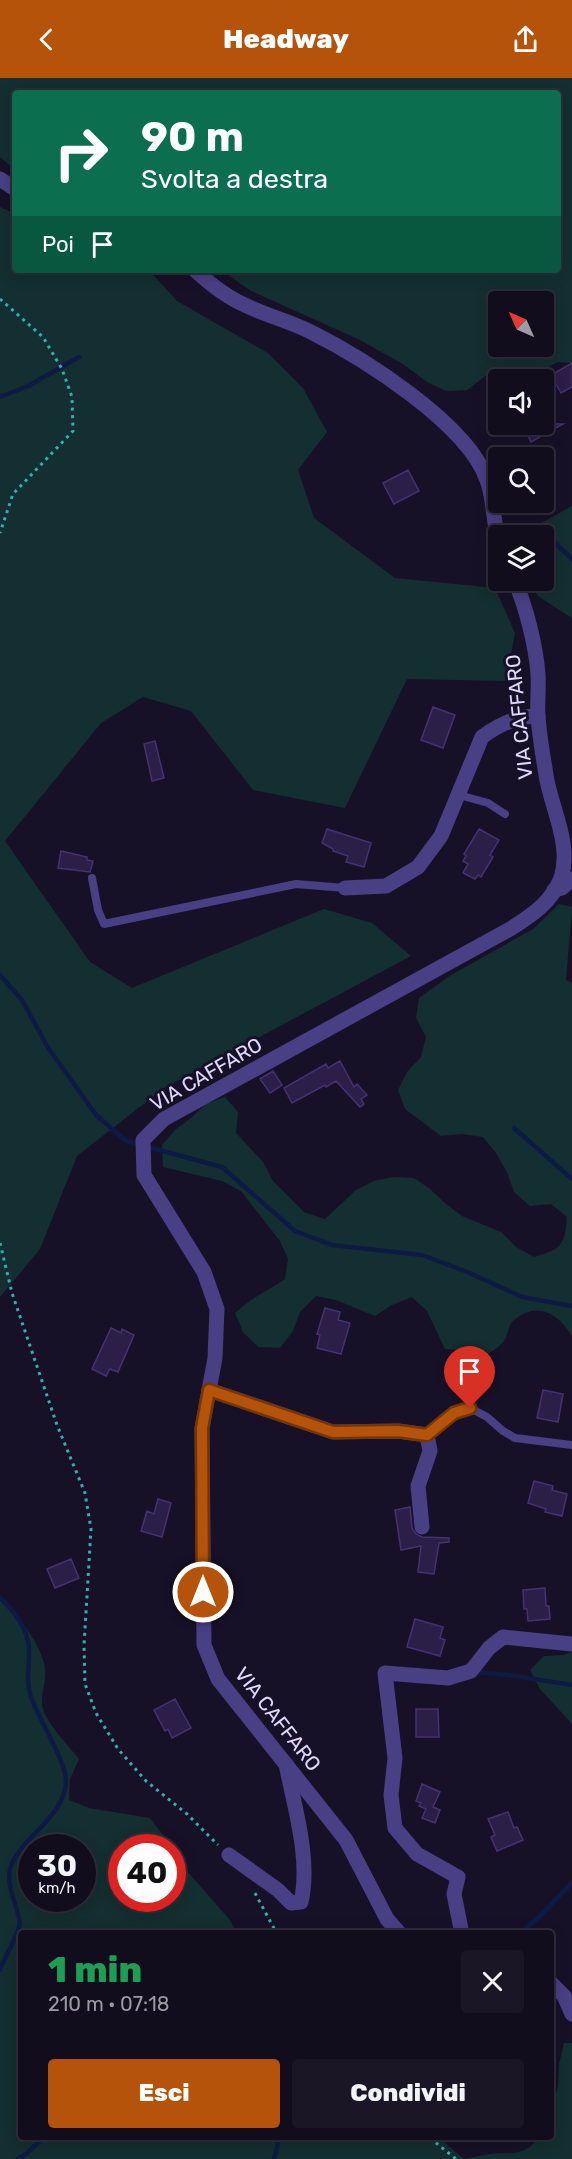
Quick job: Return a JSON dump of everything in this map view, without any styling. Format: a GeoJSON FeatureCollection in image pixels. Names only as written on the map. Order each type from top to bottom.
{"type":"FeatureCollection","features":[{"type":"Feature","properties":{"kind":"street"},"geometry":{"type":"LineString","coordinates":[[198,273],[209,283],[245,306],[309,331],[354,356],[409,394],[447,425],[474,455],[487,480],[495,525]]}},
{"type":"Feature","properties":{"kind":"street","name":"VIA CAFFARO"},"geometry":{"type":"LineString","coordinates":[[397,1930],[387,1919],[346,1840],[218,1678],[204,1645],[202,1428],[215,1358],[217,1308],[204,1272],[144,1175],[143,1140],[164,1119],[533,915],[550,897],[561,879],[564,861],[562,837],[546,778],[538,716],[538,673],[528,618],[518,591]]}},
{"type":"Feature","properties":{"kind":"street"},"geometry":{"type":"LineString","coordinates":[[345,888],[386,886],[418,867],[441,836],[459,795],[475,749],[482,737],[516,719],[538,716]]}},
{"type":"Feature","properties":{"kind":"street"},"geometry":{"type":"LineString","coordinates":[[554,890],[562,888],[572,879]]}},
{"type":"Feature","properties":{"kind":"street"},"geometry":{"type":"LineString","coordinates":[[209,1390],[333,1432],[398,1431],[427,1435],[430,1451],[418,1486],[422,1527]]}},
{"type":"Feature","properties":{"kind":"street"},"geometry":{"type":"LineString","coordinates":[[461,1930],[454,1894],[458,1877],[417,1854],[395,1828],[391,1794],[394,1758],[385,1673],[448,1678],[459,1675],[471,1671],[489,1648],[503,1637],[572,1644]]}},
{"type":"Feature","properties":{"kind":"street"},"geometry":{"type":"LineString","coordinates":[[229,1855],[278,1890],[291,1903],[301,1902],[304,1888],[300,1840],[286,1764]]}},
{"type":"Feature","properties":{"kind":"street"},"geometry":{"type":"LineString","coordinates":[[554,1986],[564,1996],[572,2014]]}},
{"type":"Feature","properties":{"kind":"lane"},"geometry":{"type":"LineString","coordinates":[[459,795],[488,802],[505,814]]}},
{"type":"Feature","properties":{"kind":"lane"},"geometry":{"type":"LineString","coordinates":[[92,878],[98,910],[104,924],[296,884],[345,888]]}},
{"type":"Feature","properties":{"kind":"lane"},"geometry":{"type":"LineString","coordinates":[[427,1435],[454,1413],[470,1408],[487,1417],[515,1438],[572,1445]]}},
{"type":"Feature","properties":{"kind":"path"},"geometry":{"type":"LineString","coordinates":[[0,299],[44,337],[62,369],[72,397],[73,431],[13,495],[0,533]]}},
{"type":"Feature","properties":{"kind":"path"},"geometry":{"type":"LineString","coordinates":[[0,1243],[12,1293],[57,1425],[85,1493],[91,1529],[84,1646],[85,1684],[96,1713],[118,1749],[146,1780],[187,1814],[229,1855]]}},
{"type":"Feature","properties":{"kind":"path"},"geometry":{"type":"LineString","coordinates":[[252,1887],[275,1930]]}},
{"type":"Feature","properties":{"kind":"path"},"geometry":{"type":"LineString","coordinates":[[432,2140],[456,2159]]}},
{"type":"Feature","properties":{"kind":"green space"},"geometry":{"type":"Polygon","coordinates":[[[0,78],[572,78],[572,363],[558,362],[544,369],[488,369],[488,374],[467,390],[446,391],[427,382],[403,364],[358,339],[251,291],[225,273],[561,273],[561,90],[12,90],[12,167],[0,157],[0,78]]]}},
{"type":"Feature","properties":{"kind":"green space"},"geometry":{"type":"Polygon","coordinates":[[[0,207],[12,213],[12,273],[152,273],[177,301],[268,353],[303,388],[327,432],[298,470],[314,518],[395,578],[488,587],[488,591],[496,591],[515,633],[506,681],[407,679],[345,808],[253,790],[191,711],[143,697],[101,723],[5,841],[90,962],[132,988],[324,909],[372,923],[411,956],[164,1088],[77,1156],[40,1249],[0,1297],[0,207]]]}},
{"type":"Feature","properties":{"kind":"green space"},"geometry":{"type":"Polygon","coordinates":[[[572,506],[572,618],[538,596],[535,591],[554,591],[554,525],[538,525],[572,506]]]}},
{"type":"Feature","properties":{"kind":"green space"},"geometry":{"type":"Polygon","coordinates":[[[559,904],[572,907],[566,980],[572,983],[572,1336],[554,1316],[539,1310],[530,1311],[513,1321],[505,1340],[488,1354],[445,1349],[427,1311],[412,1297],[392,1305],[375,1316],[336,1300],[316,1296],[300,1312],[293,1331],[280,1348],[258,1347],[243,1332],[235,1313],[285,1279],[288,1259],[280,1241],[241,1191],[222,1181],[163,1167],[162,1145],[175,1130],[206,1104],[225,1097],[238,1112],[236,1133],[263,1162],[273,1181],[304,1212],[325,1219],[356,1190],[374,1181],[393,1177],[414,1178],[462,1216],[501,1232],[516,1247],[534,1257],[556,1248],[563,1240],[567,1217],[551,1204],[530,1206],[514,1192],[507,1172],[483,1137],[462,1134],[441,1136],[405,1109],[398,1090],[407,1072],[421,1057],[426,1037],[416,1018],[419,998],[451,975],[533,929],[559,904]]]}},
{"type":"Feature","properties":{"kind":"green space"},"geometry":{"type":"Polygon","coordinates":[[[0,1596],[25,1627],[41,1653],[45,1669],[43,1710],[79,1759],[70,1779],[69,1800],[89,1808],[150,1818],[162,1834],[108,1834],[108,1912],[186,1912],[186,1870],[229,1919],[235,1930],[18,1930],[18,2140],[441,2140],[464,2159],[0,2159],[0,1596]]]}},
{"type":"Feature","properties":{"kind":"green space"},"geometry":{"type":"Polygon","coordinates":[[[572,1652],[572,1724],[540,1689],[530,1670],[544,1656],[572,1652]]]}},
{"type":"Feature","properties":{"kind":"green space"},"geometry":{"type":"Polygon","coordinates":[[[564,2043],[572,2043],[572,2159],[465,2159],[522,2151],[536,2140],[554,2140],[554,2100],[558,2086],[559,2064],[564,2043]]]}},
{"type":"Feature","properties":{"kind":"building"},"geometry":{"type":"Polygon","coordinates":[[[572,363],[572,387],[561,393],[554,380],[554,373],[572,363]]]}},
{"type":"Feature","properties":{"kind":"building"},"geometry":{"type":"Polygon","coordinates":[[[554,424],[563,424],[554,429],[554,424]]]}},
{"type":"Feature","properties":{"kind":"building"},"geometry":{"type":"Polygon","coordinates":[[[528,435],[543,435],[531,442],[528,435]]]}},
{"type":"Feature","properties":{"kind":"building"},"geometry":{"type":"Polygon","coordinates":[[[408,470],[419,491],[394,504],[383,483],[408,470]]]}},
{"type":"Feature","properties":{"kind":"building"},"geometry":{"type":"Polygon","coordinates":[[[433,707],[455,715],[443,748],[421,740],[433,707]]]}},
{"type":"Feature","properties":{"kind":"building"},"geometry":{"type":"Polygon","coordinates":[[[155,741],[164,778],[152,781],[144,744],[155,741]]]}},
{"type":"Feature","properties":{"kind":"building"},"geometry":{"type":"Polygon","coordinates":[[[327,829],[371,843],[364,867],[346,862],[348,856],[333,851],[322,843],[327,829]]]}},
{"type":"Feature","properties":{"kind":"building"},"geometry":{"type":"Polygon","coordinates":[[[479,829],[499,840],[490,855],[493,857],[481,877],[478,875],[475,879],[463,873],[468,864],[463,861],[466,856],[464,854],[479,829]]]}},
{"type":"Feature","properties":{"kind":"building"},"geometry":{"type":"Polygon","coordinates":[[[61,851],[87,857],[87,860],[93,861],[90,872],[58,868],[61,851]]]}},
{"type":"Feature","properties":{"kind":"building"},"geometry":{"type":"Polygon","coordinates":[[[340,1061],[354,1087],[357,1084],[367,1095],[361,1099],[364,1104],[360,1107],[336,1081],[292,1103],[284,1088],[326,1064],[328,1068],[340,1061]]]}},
{"type":"Feature","properties":{"kind":"building"},"geometry":{"type":"Polygon","coordinates":[[[273,1071],[282,1085],[270,1093],[260,1079],[273,1071]]]}},
{"type":"Feature","properties":{"kind":"building"},"geometry":{"type":"Polygon","coordinates":[[[325,1308],[340,1312],[338,1320],[350,1323],[341,1354],[317,1348],[320,1335],[317,1334],[325,1308]]]}},
{"type":"Feature","properties":{"kind":"building"},"geometry":{"type":"Polygon","coordinates":[[[111,1328],[121,1333],[122,1329],[134,1335],[118,1372],[110,1369],[106,1376],[92,1369],[111,1328]]]}},
{"type":"Feature","properties":{"kind":"building"},"geometry":{"type":"Polygon","coordinates":[[[543,1390],[563,1394],[558,1422],[537,1418],[543,1390]]]}},
{"type":"Feature","properties":{"kind":"building"},"geometry":{"type":"Polygon","coordinates":[[[534,1481],[553,1486],[552,1490],[567,1494],[562,1516],[545,1512],[546,1509],[528,1503],[534,1481]]]}},
{"type":"Feature","properties":{"kind":"building"},"geometry":{"type":"Polygon","coordinates":[[[158,1499],[171,1503],[162,1537],[141,1531],[147,1511],[154,1514],[158,1499]]]}},
{"type":"Feature","properties":{"kind":"building"},"geometry":{"type":"Polygon","coordinates":[[[410,1507],[412,1528],[416,1534],[422,1537],[449,1538],[449,1542],[439,1543],[434,1574],[418,1572],[421,1546],[401,1550],[395,1510],[410,1507]]]}},
{"type":"Feature","properties":{"kind":"building"},"geometry":{"type":"Polygon","coordinates":[[[71,1559],[79,1578],[55,1588],[47,1569],[71,1559]]]}},
{"type":"Feature","properties":{"kind":"building"},"geometry":{"type":"Polygon","coordinates":[[[545,1588],[546,1606],[549,1606],[550,1619],[528,1621],[527,1609],[524,1609],[523,1590],[545,1588]]]}},
{"type":"Feature","properties":{"kind":"building"},"geometry":{"type":"Polygon","coordinates":[[[415,1619],[443,1627],[440,1638],[445,1640],[440,1656],[407,1647],[415,1619]]]}},
{"type":"Feature","properties":{"kind":"building"},"geometry":{"type":"Polygon","coordinates":[[[175,1699],[191,1728],[172,1738],[168,1729],[165,1731],[154,1710],[175,1699]]]}},
{"type":"Feature","properties":{"kind":"building"},"geometry":{"type":"Polygon","coordinates":[[[416,1709],[438,1709],[439,1737],[416,1737],[416,1709]]]}},
{"type":"Feature","properties":{"kind":"building"},"geometry":{"type":"Polygon","coordinates":[[[422,1784],[440,1792],[433,1807],[440,1810],[435,1823],[422,1818],[426,1809],[419,1806],[421,1803],[416,1801],[422,1784]]]}},
{"type":"Feature","properties":{"kind":"building"},"geometry":{"type":"Polygon","coordinates":[[[508,1812],[514,1828],[517,1827],[523,1840],[497,1851],[491,1837],[495,1835],[488,1819],[508,1812]]]}},
{"type":"Feature","properties":{"kind":"waterway"},"geometry":{"type":"LineString","coordinates":[[0,397],[28,386],[79,357]]}},
{"type":"Feature","properties":{"kind":"waterway"},"geometry":{"type":"LineString","coordinates":[[554,542],[572,559]]}},
{"type":"Feature","properties":{"kind":"waterway"},"geometry":{"type":"LineString","coordinates":[[0,975],[22,1000],[47,1046],[96,1115],[126,1141],[222,1167],[295,1231],[332,1245],[422,1255],[465,1271],[522,1297],[572,1306]]}},
{"type":"Feature","properties":{"kind":"waterway"},"geometry":{"type":"LineString","coordinates":[[514,1128],[572,1179]]}},
{"type":"Feature","properties":{"kind":"waterway"},"geometry":{"type":"LineString","coordinates":[[0,1598],[15,1614],[26,1634],[29,1648],[29,1691],[62,1762],[66,1781],[64,1793],[52,1815],[26,1843],[12,1863],[9,1881],[20,1924],[0,1970]]}},
{"type":"Feature","properties":{"kind":"waterway"},"geometry":{"type":"LineString","coordinates":[[475,1672],[572,1685]]}},
{"type":"Feature","properties":{"kind":"waterway"},"geometry":{"type":"LineString","coordinates":[[524,1930],[572,1883]]}},
{"type":"Feature","properties":{"kind":"waterway"},"geometry":{"type":"LineString","coordinates":[[18,2159],[41,2140]]}},
{"type":"Feature","properties":{"kind":"waterway"},"geometry":{"type":"LineString","coordinates":[[274,2159],[279,2140]]}},
{"type":"Feature","properties":{"kind":"route"},"geometry":{"type":"LineString","coordinates":[[203,1592],[202,1428],[209,1390],[333,1432],[398,1431],[427,1435],[454,1413],[470,1408]]}}]}
